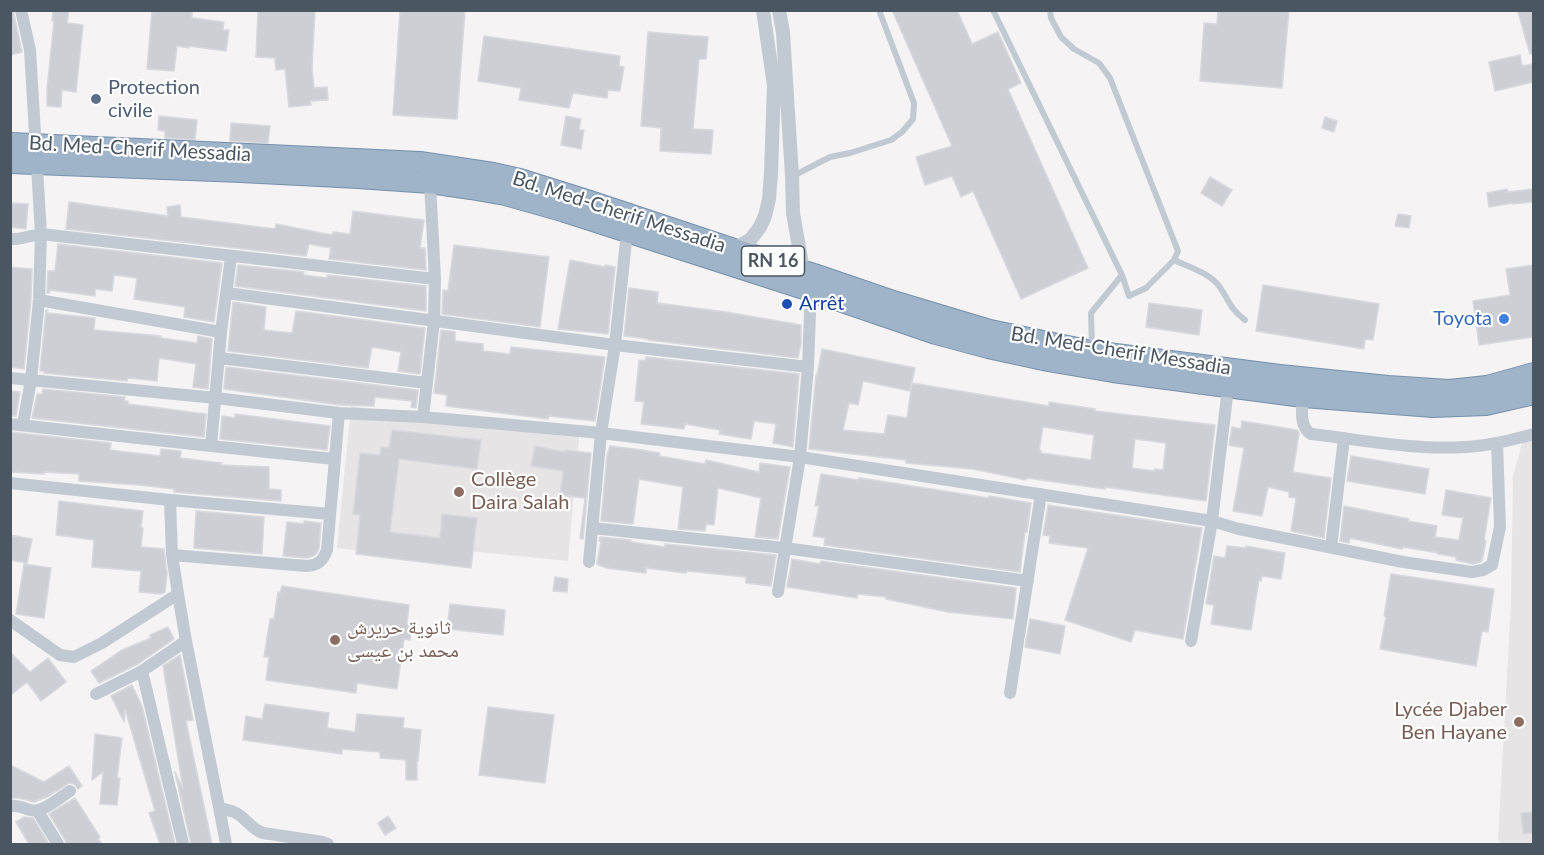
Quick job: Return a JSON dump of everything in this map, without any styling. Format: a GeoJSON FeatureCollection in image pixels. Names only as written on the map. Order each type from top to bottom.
{"type":"FeatureCollection","features":[{"type":"Feature","properties":{"kind":"highway","name":"Bd. Med-Cherif Messadia"},"geometry":{"type":"LineString","coordinates":[[10,143],[420,162],[493,173],[520,179],[734,249],[809,278],[936,334],[1048,362],[1303,397],[1433,407],[1486,405],[1533,394]]}},
{"type":"Feature","properties":{"kind":"highway","name":"Bd. Med-Cherif Messadia"},"geometry":{"type":"LineString","coordinates":[[10,163],[241,172],[430,183],[505,195],[627,232],[809,278],[990,330],[1092,351],[1291,376],[1449,390],[1487,386],[1533,373]]}},
{"type":"Feature","properties":{"kind":"street"},"geometry":{"type":"LineString","coordinates":[[21,10],[30,50],[41,234],[39,300],[31,380],[17,424],[334,459]]}},
{"type":"Feature","properties":{"kind":"street"},"geometry":{"type":"LineString","coordinates":[[734,249],[751,239],[760,227],[769,199],[774,86],[763,10]]}},
{"type":"Feature","properties":{"kind":"street"},"geometry":{"type":"LineString","coordinates":[[778,592],[800,457],[808,367],[809,278],[793,213],[783,33],[779,10]]}},
{"type":"Feature","properties":{"kind":"street"},"geometry":{"type":"LineString","coordinates":[[423,417],[434,321],[435,279],[430,183]]}},
{"type":"Feature","properties":{"kind":"street"},"geometry":{"type":"LineString","coordinates":[[590,562],[601,433],[615,345],[627,232]]}},
{"type":"Feature","properties":{"kind":"street"},"geometry":{"type":"LineString","coordinates":[[10,239],[41,234],[435,279]]}},
{"type":"Feature","properties":{"kind":"street"},"geometry":{"type":"LineString","coordinates":[[211,446],[231,257]]}},
{"type":"Feature","properties":{"kind":"street"},"geometry":{"type":"LineString","coordinates":[[227,294],[615,345],[808,367]]}},
{"type":"Feature","properties":{"kind":"street"},"geometry":{"type":"LineString","coordinates":[[39,300],[222,332]]}},
{"type":"Feature","properties":{"kind":"street"},"geometry":{"type":"LineString","coordinates":[[219,358],[427,383]]}},
{"type":"Feature","properties":{"kind":"street"},"geometry":{"type":"LineString","coordinates":[[10,378],[216,398],[339,413],[423,417],[601,433],[800,457],[1212,521],[1239,529],[1403,562],[1472,572],[1492,565],[1500,527],[1497,443]]}},
{"type":"Feature","properties":{"kind":"street"},"geometry":{"type":"LineString","coordinates":[[1191,640],[1212,521],[1228,388]]}},
{"type":"Feature","properties":{"kind":"street"},"geometry":{"type":"LineString","coordinates":[[1303,397],[1303,423],[1311,434],[1420,446],[1465,447],[1497,443],[1533,434]]}},
{"type":"Feature","properties":{"kind":"street"},"geometry":{"type":"LineString","coordinates":[[172,555],[307,567],[320,562],[327,550],[339,413]]}},
{"type":"Feature","properties":{"kind":"street"},"geometry":{"type":"LineString","coordinates":[[1331,547],[1344,438]]}},
{"type":"Feature","properties":{"kind":"street"},"geometry":{"type":"LineString","coordinates":[[10,483],[330,514]]}},
{"type":"Feature","properties":{"kind":"street"},"geometry":{"type":"LineString","coordinates":[[1010,693],[1041,494]]}},
{"type":"Feature","properties":{"kind":"street"},"geometry":{"type":"LineString","coordinates":[[170,500],[172,555],[178,594],[226,844]]}},
{"type":"Feature","properties":{"kind":"street"},"geometry":{"type":"LineString","coordinates":[[592,528],[785,548],[1028,581]]}},
{"type":"Feature","properties":{"kind":"street"},"geometry":{"type":"LineString","coordinates":[[10,620],[60,655],[74,657],[102,643],[178,594]]}},
{"type":"Feature","properties":{"kind":"street"},"geometry":{"type":"LineString","coordinates":[[96,694],[142,671],[186,641]]}},
{"type":"Feature","properties":{"kind":"street"},"geometry":{"type":"LineString","coordinates":[[142,671],[183,844]]}},
{"type":"Feature","properties":{"kind":"street"},"geometry":{"type":"LineString","coordinates":[[10,806],[37,810],[70,791]]}},
{"type":"Feature","properties":{"kind":"street"},"geometry":{"type":"LineString","coordinates":[[219,807],[242,817],[254,830],[328,844]]}},
{"type":"Feature","properties":{"kind":"street"},"geometry":{"type":"LineString","coordinates":[[37,810],[58,844]]}},
{"type":"Feature","properties":{"kind":"lane"},"geometry":{"type":"LineString","coordinates":[[792,176],[830,157],[891,140],[903,132],[913,119],[914,104],[879,10]]}},
{"type":"Feature","properties":{"kind":"lane"},"geometry":{"type":"LineString","coordinates":[[993,10],[1122,275],[1129,296],[1146,288],[1174,260],[1178,251],[1110,78],[1099,63],[1074,49],[1061,38],[1051,18],[1050,10]]}},
{"type":"Feature","properties":{"kind":"lane"},"geometry":{"type":"LineString","coordinates":[[1174,260],[1207,276],[1219,285],[1235,313],[1245,320]]}},
{"type":"Feature","properties":{"kind":"lane"},"geometry":{"type":"LineString","coordinates":[[1092,351],[1091,313],[1122,275]]}},
{"type":"Feature","properties":{"kind":"shaded area","name":"Collège Daira Salah"},"geometry":{"type":"Polygon","coordinates":[[[351,406],[579,436],[568,561],[469,551],[451,561],[337,548],[351,406]]]}},
{"type":"Feature","properties":{"kind":"shaded area","name":"Lycée Djaber Ben Hayane"},"geometry":{"type":"Polygon","coordinates":[[[1533,437],[1533,844],[1502,844],[1498,840],[1511,604],[1513,476],[1523,440],[1533,437]]]}},
{"type":"Feature","properties":{"kind":"building"},"geometry":{"type":"Polygon","coordinates":[[[10,10],[13,10],[22,52],[10,55],[10,10]]]}},
{"type":"Feature","properties":{"kind":"building"},"geometry":{"type":"Polygon","coordinates":[[[53,10],[69,10],[67,23],[83,25],[76,92],[62,90],[61,107],[47,106],[53,10]]]}},
{"type":"Feature","properties":{"kind":"building"},"geometry":{"type":"Polygon","coordinates":[[[152,10],[192,10],[192,18],[224,22],[223,30],[229,30],[226,51],[177,46],[174,71],[147,69],[152,10]]]}},
{"type":"Feature","properties":{"kind":"building"},"geometry":{"type":"Polygon","coordinates":[[[258,10],[315,10],[312,68],[314,88],[327,87],[328,100],[310,101],[311,105],[289,107],[285,69],[276,70],[275,58],[256,57],[258,10]]]}},
{"type":"Feature","properties":{"kind":"building"},"geometry":{"type":"Polygon","coordinates":[[[400,10],[465,10],[457,119],[393,115],[400,10]]]}},
{"type":"Feature","properties":{"kind":"building"},"geometry":{"type":"Polygon","coordinates":[[[892,10],[957,10],[972,44],[998,32],[1021,83],[1008,89],[1088,268],[1021,299],[973,191],[961,197],[952,176],[925,185],[916,157],[952,146],[892,10]]]}},
{"type":"Feature","properties":{"kind":"building"},"geometry":{"type":"Polygon","coordinates":[[[1218,10],[1289,10],[1282,88],[1200,81],[1204,23],[1217,24],[1218,10]]]}},
{"type":"Feature","properties":{"kind":"building"},"geometry":{"type":"Polygon","coordinates":[[[1533,10],[1533,54],[1530,54],[1518,12],[1533,10]]]}},
{"type":"Feature","properties":{"kind":"building"},"geometry":{"type":"Polygon","coordinates":[[[648,32],[708,37],[706,59],[699,59],[693,129],[713,130],[711,154],[660,151],[661,128],[641,126],[648,32]]]}},
{"type":"Feature","properties":{"kind":"building"},"geometry":{"type":"Polygon","coordinates":[[[484,36],[620,56],[619,66],[624,67],[620,91],[608,90],[607,98],[573,93],[569,108],[519,100],[521,88],[478,81],[484,36]]]}},
{"type":"Feature","properties":{"kind":"building"},"geometry":{"type":"Polygon","coordinates":[[[1520,55],[1522,66],[1533,64],[1533,82],[1495,91],[1489,62],[1520,55]]]}},
{"type":"Feature","properties":{"kind":"building"},"geometry":{"type":"Polygon","coordinates":[[[159,116],[197,120],[195,140],[165,138],[165,131],[158,130],[159,116]]]}},
{"type":"Feature","properties":{"kind":"building"},"geometry":{"type":"Polygon","coordinates":[[[566,116],[581,119],[579,130],[584,130],[581,149],[561,145],[566,116]]]}},
{"type":"Feature","properties":{"kind":"building"},"geometry":{"type":"Polygon","coordinates":[[[1325,117],[1337,121],[1334,132],[1322,128],[1325,117]]]}},
{"type":"Feature","properties":{"kind":"building"},"geometry":{"type":"Polygon","coordinates":[[[231,123],[270,126],[268,143],[230,141],[231,123]]]}},
{"type":"Feature","properties":{"kind":"building"},"geometry":{"type":"Polygon","coordinates":[[[1210,177],[1232,190],[1222,206],[1201,193],[1210,177]]]}},
{"type":"Feature","properties":{"kind":"building"},"geometry":{"type":"Polygon","coordinates":[[[1507,189],[1508,192],[1533,189],[1533,202],[1489,207],[1487,193],[1507,189]]]}},
{"type":"Feature","properties":{"kind":"building"},"geometry":{"type":"Polygon","coordinates":[[[69,202],[168,216],[167,207],[180,205],[181,217],[275,229],[276,224],[332,235],[333,232],[350,234],[353,211],[424,220],[420,248],[425,248],[426,270],[329,259],[331,248],[309,244],[306,256],[66,229],[69,202]]]}},
{"type":"Feature","properties":{"kind":"building"},"geometry":{"type":"Polygon","coordinates":[[[10,203],[28,204],[26,229],[10,227],[10,203]]]}},
{"type":"Feature","properties":{"kind":"building"},"geometry":{"type":"Polygon","coordinates":[[[1398,214],[1411,216],[1409,228],[1395,226],[1398,214]]]}},
{"type":"Feature","properties":{"kind":"building"},"geometry":{"type":"Polygon","coordinates":[[[58,244],[222,263],[214,322],[184,317],[185,307],[134,299],[137,278],[114,275],[112,291],[95,289],[95,296],[50,290],[47,293],[48,271],[55,271],[58,244]]]}},
{"type":"Feature","properties":{"kind":"building"},"geometry":{"type":"Polygon","coordinates":[[[454,245],[549,257],[540,327],[442,314],[443,290],[448,291],[454,245]]]}},
{"type":"Feature","properties":{"kind":"building"},"geometry":{"type":"Polygon","coordinates":[[[570,260],[615,267],[608,334],[558,329],[570,260]]]}},
{"type":"Feature","properties":{"kind":"building"},"geometry":{"type":"Polygon","coordinates":[[[238,265],[304,272],[303,275],[327,278],[327,275],[426,286],[426,311],[235,286],[238,265]]]}},
{"type":"Feature","properties":{"kind":"building","name":"Toyota"},"geometry":{"type":"Polygon","coordinates":[[[1533,265],[1533,337],[1479,345],[1473,301],[1510,295],[1506,269],[1533,265]]]}},
{"type":"Feature","properties":{"kind":"building"},"geometry":{"type":"Polygon","coordinates":[[[10,267],[32,269],[24,369],[10,367],[10,267]]]}},
{"type":"Feature","properties":{"kind":"building"},"geometry":{"type":"Polygon","coordinates":[[[1263,285],[1379,304],[1373,340],[1365,339],[1364,349],[1256,331],[1263,285]]]}},
{"type":"Feature","properties":{"kind":"building"},"geometry":{"type":"Polygon","coordinates":[[[629,288],[658,292],[657,303],[801,325],[798,358],[624,336],[629,288]]]}},
{"type":"Feature","properties":{"kind":"building"},"geometry":{"type":"Polygon","coordinates":[[[233,302],[266,307],[264,330],[292,333],[296,311],[425,328],[420,374],[398,371],[401,352],[372,347],[368,368],[228,351],[233,302]]]}},
{"type":"Feature","properties":{"kind":"building"},"geometry":{"type":"Polygon","coordinates":[[[1149,303],[1202,310],[1199,335],[1146,327],[1149,303]]]}},
{"type":"Feature","properties":{"kind":"building"},"geometry":{"type":"Polygon","coordinates":[[[46,310],[48,310],[47,313],[95,318],[94,330],[161,336],[161,338],[197,343],[198,336],[212,339],[208,389],[193,387],[196,364],[159,358],[157,381],[128,378],[127,381],[44,373],[40,371],[46,310]]]}},
{"type":"Feature","properties":{"kind":"building"},"geometry":{"type":"Polygon","coordinates":[[[441,330],[455,332],[455,341],[483,344],[483,351],[510,354],[511,347],[605,357],[595,421],[549,416],[548,419],[446,406],[447,395],[434,393],[441,330]]]}},
{"type":"Feature","properties":{"kind":"building"},"geometry":{"type":"Polygon","coordinates":[[[822,349],[915,368],[910,391],[863,381],[858,405],[849,403],[843,430],[884,434],[888,415],[907,418],[912,383],[1049,406],[1049,402],[1095,409],[1095,411],[1215,425],[1206,501],[1105,487],[1105,489],[1027,478],[1026,480],[973,469],[906,463],[906,460],[809,449],[822,349]],[[1043,427],[1039,450],[1041,453],[1091,460],[1094,435],[1043,427]],[[1135,439],[1132,468],[1163,470],[1166,443],[1135,439]]]}},
{"type":"Feature","properties":{"kind":"building"},"geometry":{"type":"Polygon","coordinates":[[[646,357],[799,374],[793,447],[773,443],[776,424],[754,421],[751,439],[719,434],[720,430],[685,424],[684,429],[641,424],[644,402],[635,401],[639,360],[645,361],[646,357]]]}},
{"type":"Feature","properties":{"kind":"building"},"geometry":{"type":"Polygon","coordinates":[[[226,367],[418,390],[416,408],[411,407],[412,401],[375,397],[374,406],[340,405],[224,389],[226,367]]]}},
{"type":"Feature","properties":{"kind":"building"},"geometry":{"type":"Polygon","coordinates":[[[43,389],[125,397],[124,401],[128,401],[128,404],[206,414],[204,437],[32,418],[37,394],[42,394],[43,389]]]}},
{"type":"Feature","properties":{"kind":"building"},"geometry":{"type":"Polygon","coordinates":[[[10,391],[20,392],[16,416],[10,416],[10,391]]]}},
{"type":"Feature","properties":{"kind":"building"},"geometry":{"type":"Polygon","coordinates":[[[235,414],[330,426],[327,450],[220,439],[222,416],[235,418],[235,414]]]}},
{"type":"Feature","properties":{"kind":"building"},"geometry":{"type":"Polygon","coordinates":[[[1242,421],[1297,430],[1299,433],[1293,472],[1331,478],[1324,538],[1291,531],[1296,498],[1289,497],[1289,492],[1268,487],[1262,516],[1233,511],[1244,448],[1229,445],[1232,427],[1241,429],[1242,421]]]}},
{"type":"Feature","properties":{"kind":"building"},"geometry":{"type":"Polygon","coordinates":[[[392,430],[481,440],[477,469],[399,459],[390,532],[440,538],[442,514],[477,518],[471,568],[356,554],[360,515],[353,514],[360,453],[380,455],[381,447],[389,448],[392,430]]]}},
{"type":"Feature","properties":{"kind":"building"},"geometry":{"type":"Polygon","coordinates":[[[10,432],[111,443],[110,450],[160,456],[161,449],[181,451],[180,458],[222,463],[221,465],[269,467],[269,489],[281,490],[281,501],[174,492],[174,489],[140,485],[79,481],[79,474],[10,472],[10,432]]]}},
{"type":"Feature","properties":{"kind":"building"},"geometry":{"type":"Polygon","coordinates":[[[535,446],[565,452],[565,450],[591,453],[583,539],[580,538],[585,498],[560,495],[563,471],[531,466],[535,446]]]}},
{"type":"Feature","properties":{"kind":"building"},"geometry":{"type":"Polygon","coordinates":[[[610,446],[660,453],[659,456],[705,464],[706,460],[759,472],[760,463],[790,467],[778,539],[755,537],[761,498],[718,488],[714,525],[706,524],[705,531],[678,529],[683,487],[639,479],[633,524],[601,521],[607,455],[610,446]]]}},
{"type":"Feature","properties":{"kind":"building"},"geometry":{"type":"Polygon","coordinates":[[[1351,456],[1429,469],[1425,494],[1347,481],[1351,456]]]}},
{"type":"Feature","properties":{"kind":"building"},"geometry":{"type":"Polygon","coordinates":[[[821,474],[1031,503],[1020,572],[824,545],[825,538],[813,536],[819,506],[815,506],[821,474]]]}},
{"type":"Feature","properties":{"kind":"building"},"geometry":{"type":"Polygon","coordinates":[[[1446,490],[1491,498],[1484,540],[1486,541],[1480,562],[1473,564],[1438,553],[1403,547],[1402,549],[1350,538],[1349,543],[1340,541],[1344,506],[1437,526],[1435,537],[1459,540],[1463,518],[1442,515],[1446,490]]]}},
{"type":"Feature","properties":{"kind":"building"},"geometry":{"type":"Polygon","coordinates":[[[59,501],[143,511],[141,547],[164,549],[167,574],[165,592],[162,594],[139,592],[141,571],[92,567],[94,540],[56,535],[59,501]]]}},
{"type":"Feature","properties":{"kind":"building"},"geometry":{"type":"Polygon","coordinates":[[[1048,505],[1202,528],[1183,639],[1135,630],[1131,642],[1065,620],[1088,548],[1049,543],[1050,536],[1043,535],[1048,505]]]}},
{"type":"Feature","properties":{"kind":"building"},"geometry":{"type":"Polygon","coordinates":[[[196,511],[264,517],[262,554],[194,548],[196,511]]]}},
{"type":"Feature","properties":{"kind":"building"},"geometry":{"type":"Polygon","coordinates":[[[304,521],[321,523],[317,553],[307,558],[283,556],[287,522],[304,524],[304,521]]]}},
{"type":"Feature","properties":{"kind":"building"},"geometry":{"type":"Polygon","coordinates":[[[10,535],[32,539],[27,563],[10,560],[10,535]]]}},
{"type":"Feature","properties":{"kind":"building"},"geometry":{"type":"Polygon","coordinates":[[[600,537],[665,547],[665,544],[776,555],[771,586],[746,583],[746,577],[646,568],[646,573],[606,568],[597,564],[600,537]]]}},
{"type":"Feature","properties":{"kind":"building"},"geometry":{"type":"Polygon","coordinates":[[[1227,546],[1246,548],[1246,546],[1285,553],[1281,579],[1262,576],[1261,581],[1259,580],[1251,630],[1211,624],[1214,605],[1206,604],[1214,556],[1225,558],[1227,546]]]}},
{"type":"Feature","properties":{"kind":"building"},"geometry":{"type":"Polygon","coordinates":[[[792,559],[1016,588],[1013,619],[948,612],[886,599],[886,597],[858,594],[857,598],[787,587],[792,559]]]}},
{"type":"Feature","properties":{"kind":"building"},"geometry":{"type":"Polygon","coordinates":[[[24,564],[51,568],[44,618],[16,614],[24,564]]]}},
{"type":"Feature","properties":{"kind":"building"},"geometry":{"type":"Polygon","coordinates":[[[1391,574],[1494,589],[1488,632],[1482,631],[1476,666],[1380,649],[1391,574]]]}},
{"type":"Feature","properties":{"kind":"building"},"geometry":{"type":"Polygon","coordinates":[[[555,577],[568,579],[567,592],[553,591],[555,577]]]}},
{"type":"Feature","properties":{"kind":"building","name":"ثانوية حريرش محمد بن عيسى"},"geometry":{"type":"Polygon","coordinates":[[[282,586],[409,605],[407,624],[412,625],[410,640],[404,639],[397,689],[357,683],[356,693],[266,680],[269,657],[264,657],[270,619],[274,619],[278,592],[280,593],[282,586]]]}},
{"type":"Feature","properties":{"kind":"building"},"geometry":{"type":"Polygon","coordinates":[[[450,604],[505,610],[503,635],[447,629],[450,604]]]}},
{"type":"Feature","properties":{"kind":"building"},"geometry":{"type":"Polygon","coordinates":[[[1030,619],[1065,626],[1060,654],[1025,647],[1030,619]]]}},
{"type":"Feature","properties":{"kind":"building"},"geometry":{"type":"Polygon","coordinates":[[[168,627],[174,639],[138,664],[99,683],[91,671],[122,650],[151,638],[150,635],[168,627]]]}},
{"type":"Feature","properties":{"kind":"building"},"geometry":{"type":"Polygon","coordinates":[[[10,652],[30,672],[48,658],[66,682],[41,701],[27,682],[10,696],[10,652]]]}},
{"type":"Feature","properties":{"kind":"building"},"geometry":{"type":"Polygon","coordinates":[[[180,655],[193,720],[186,721],[212,844],[191,844],[175,772],[183,789],[163,666],[180,655]]]}},
{"type":"Feature","properties":{"kind":"building"},"geometry":{"type":"Polygon","coordinates":[[[132,685],[142,706],[175,844],[160,844],[149,813],[155,811],[125,709],[124,722],[111,696],[132,685]]]}},
{"type":"Feature","properties":{"kind":"building"},"geometry":{"type":"Polygon","coordinates":[[[265,704],[329,713],[327,728],[355,732],[357,714],[404,718],[403,728],[421,730],[417,780],[406,780],[406,760],[380,758],[380,752],[342,749],[342,754],[243,740],[246,716],[262,719],[265,704]]]}},
{"type":"Feature","properties":{"kind":"building"},"geometry":{"type":"Polygon","coordinates":[[[488,707],[554,715],[545,783],[479,775],[488,707]]]}},
{"type":"Feature","properties":{"kind":"building"},"geometry":{"type":"Polygon","coordinates":[[[95,734],[122,738],[117,778],[120,778],[117,805],[100,804],[103,772],[92,780],[95,734]]]}},
{"type":"Feature","properties":{"kind":"building"},"geometry":{"type":"Polygon","coordinates":[[[10,765],[44,782],[69,766],[82,786],[78,789],[74,784],[69,783],[47,797],[34,802],[10,798],[10,765]]]}},
{"type":"Feature","properties":{"kind":"building"},"geometry":{"type":"Polygon","coordinates":[[[75,798],[100,837],[98,839],[102,844],[66,844],[49,814],[75,798]]]}},
{"type":"Feature","properties":{"kind":"building"},"geometry":{"type":"Polygon","coordinates":[[[1533,812],[1533,833],[1523,834],[1521,813],[1533,812]]]}},
{"type":"Feature","properties":{"kind":"building"},"geometry":{"type":"Polygon","coordinates":[[[388,816],[396,828],[385,835],[378,823],[388,816]]]}},
{"type":"Feature","properties":{"kind":"building"},"geometry":{"type":"Polygon","coordinates":[[[24,817],[33,818],[49,844],[29,844],[16,822],[24,817]]]}},
{"type":"Feature","properties":{"kind":"place","name":"Protection civile"},"geometry":{"type":"Point","coordinates":[96,99]}},
{"type":"Feature","properties":{"kind":"place","name":"Arrêt"},"geometry":{"type":"Point","coordinates":[787,304]}},
{"type":"Feature","properties":{"kind":"place","name":"Toyota"},"geometry":{"type":"Point","coordinates":[1504,319]}},
{"type":"Feature","properties":{"kind":"place","name":"Collège Daira Salah"},"geometry":{"type":"Point","coordinates":[459,492]}},
{"type":"Feature","properties":{"kind":"place","name":"ثانوية حريرش محمد بن عيسى"},"geometry":{"type":"Point","coordinates":[335,640]}},
{"type":"Feature","properties":{"kind":"place","name":"Lycée Djaber Ben Hayane"},"geometry":{"type":"Point","coordinates":[1519,722]}}]}
